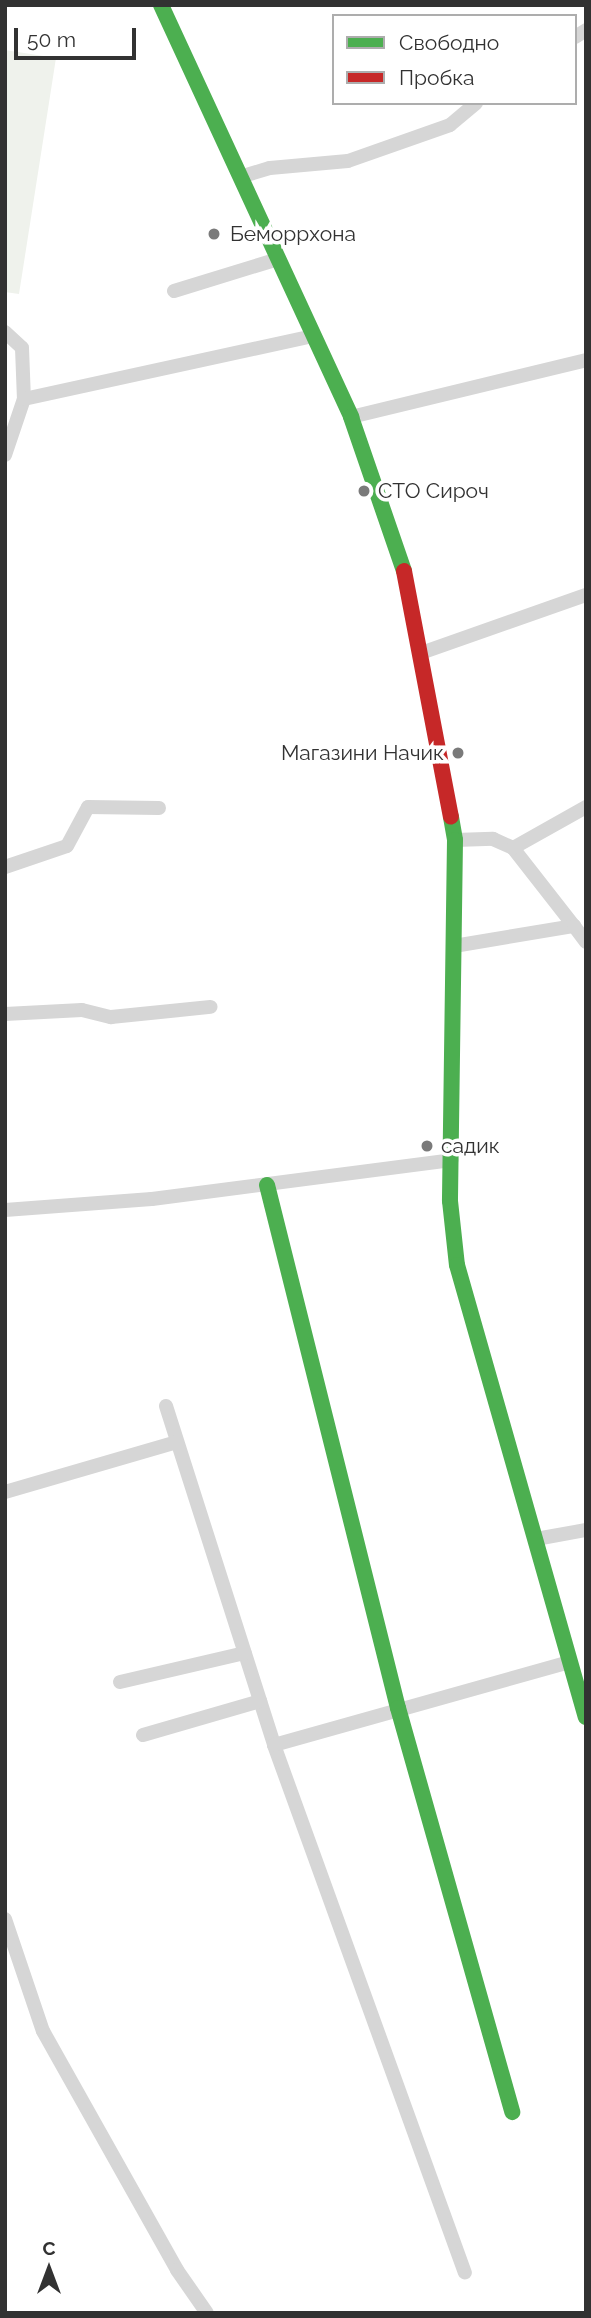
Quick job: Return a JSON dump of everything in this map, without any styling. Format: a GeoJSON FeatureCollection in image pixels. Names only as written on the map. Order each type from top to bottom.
{"type":"FeatureCollection","features":[{"type":"Feature","properties":{"kind":"street"},"geometry":{"type":"LineString","coordinates":[[161,5],[351,418],[404,570],[455,840],[451,1160],[457,1265],[586,1717]]}},
{"type":"Feature","properties":{"kind":"street"},"geometry":{"type":"LineString","coordinates":[[240,177],[270,168],[348,161],[450,125],[474,105]]}},
{"type":"Feature","properties":{"kind":"street"},"geometry":{"type":"LineString","coordinates":[[174,291],[278,259]]}},
{"type":"Feature","properties":{"kind":"street"},"geometry":{"type":"LineString","coordinates":[[5,332],[22,348],[24,399],[6,453]]}},
{"type":"Feature","properties":{"kind":"street"},"geometry":{"type":"LineString","coordinates":[[24,399],[314,336]]}},
{"type":"Feature","properties":{"kind":"street"},"geometry":{"type":"LineString","coordinates":[[351,418],[586,360]]}},
{"type":"Feature","properties":{"kind":"street"},"geometry":{"type":"LineString","coordinates":[[421,653],[586,595]]}},
{"type":"Feature","properties":{"kind":"street"},"geometry":{"type":"LineString","coordinates":[[5,866],[67,846],[88,807],[159,808]]}},
{"type":"Feature","properties":{"kind":"street"},"geometry":{"type":"LineString","coordinates":[[513,848],[586,807]]}},
{"type":"Feature","properties":{"kind":"street"},"geometry":{"type":"LineString","coordinates":[[455,840],[494,839],[513,848],[586,942]]}},
{"type":"Feature","properties":{"kind":"street"},"geometry":{"type":"LineString","coordinates":[[454,946],[574,926]]}},
{"type":"Feature","properties":{"kind":"street"},"geometry":{"type":"LineString","coordinates":[[5,1014],[82,1010],[111,1017],[210,1007]]}},
{"type":"Feature","properties":{"kind":"street"},"geometry":{"type":"LineString","coordinates":[[5,1210],[56,1210],[451,1160]]}},
{"type":"Feature","properties":{"kind":"street"},"geometry":{"type":"LineString","coordinates":[[267,1185],[398,1708],[512,2112]]}},
{"type":"Feature","properties":{"kind":"street"},"geometry":{"type":"LineString","coordinates":[[166,1406],[274,1745],[465,2273]]}},
{"type":"Feature","properties":{"kind":"street"},"geometry":{"type":"LineString","coordinates":[[5,1492],[177,1442]]}},
{"type":"Feature","properties":{"kind":"street"},"geometry":{"type":"LineString","coordinates":[[536,1539],[586,1530]]}},
{"type":"Feature","properties":{"kind":"street"},"geometry":{"type":"LineString","coordinates":[[120,1682],[245,1653]]}},
{"type":"Feature","properties":{"kind":"street"},"geometry":{"type":"LineString","coordinates":[[274,1745],[398,1708],[570,1662]]}},
{"type":"Feature","properties":{"kind":"street"},"geometry":{"type":"LineString","coordinates":[[143,1735],[260,1701]]}},
{"type":"Feature","properties":{"kind":"street"},"geometry":{"type":"LineString","coordinates":[[5,1919],[43,2031],[177,2270],[207,2313]]}},
{"type":"Feature","properties":{"kind":"shaded area"},"geometry":{"type":"Polygon","coordinates":[[[5,50],[56,58],[19,294],[5,292],[5,50]]]}},
{"type":"Feature","properties":{"kind":"traffic: fast"},"geometry":{"type":"LineString","coordinates":[[161,5],[351,417],[404,571]]}},
{"type":"Feature","properties":{"kind":"traffic: fast"},"geometry":{"type":"LineString","coordinates":[[451,817],[455,840],[450,1201],[457,1265],[586,1717]]}},
{"type":"Feature","properties":{"kind":"traffic: fast"},"geometry":{"type":"LineString","coordinates":[[267,1185],[398,1708],[512,2112]]}},
{"type":"Feature","properties":{"kind":"traffic: jam"},"geometry":{"type":"LineString","coordinates":[[404,571],[451,817]]}},
{"type":"Feature","properties":{"kind":"place","name":"Беморрхона"},"geometry":{"type":"Point","coordinates":[214,234]}},
{"type":"Feature","properties":{"kind":"place","name":"СТО Сироч"},"geometry":{"type":"Point","coordinates":[364,491]}},
{"type":"Feature","properties":{"kind":"place","name":"Магазини Начик"},"geometry":{"type":"Point","coordinates":[458,753]}},
{"type":"Feature","properties":{"kind":"place","name":"садик"},"geometry":{"type":"Point","coordinates":[427,1146]}}]}
